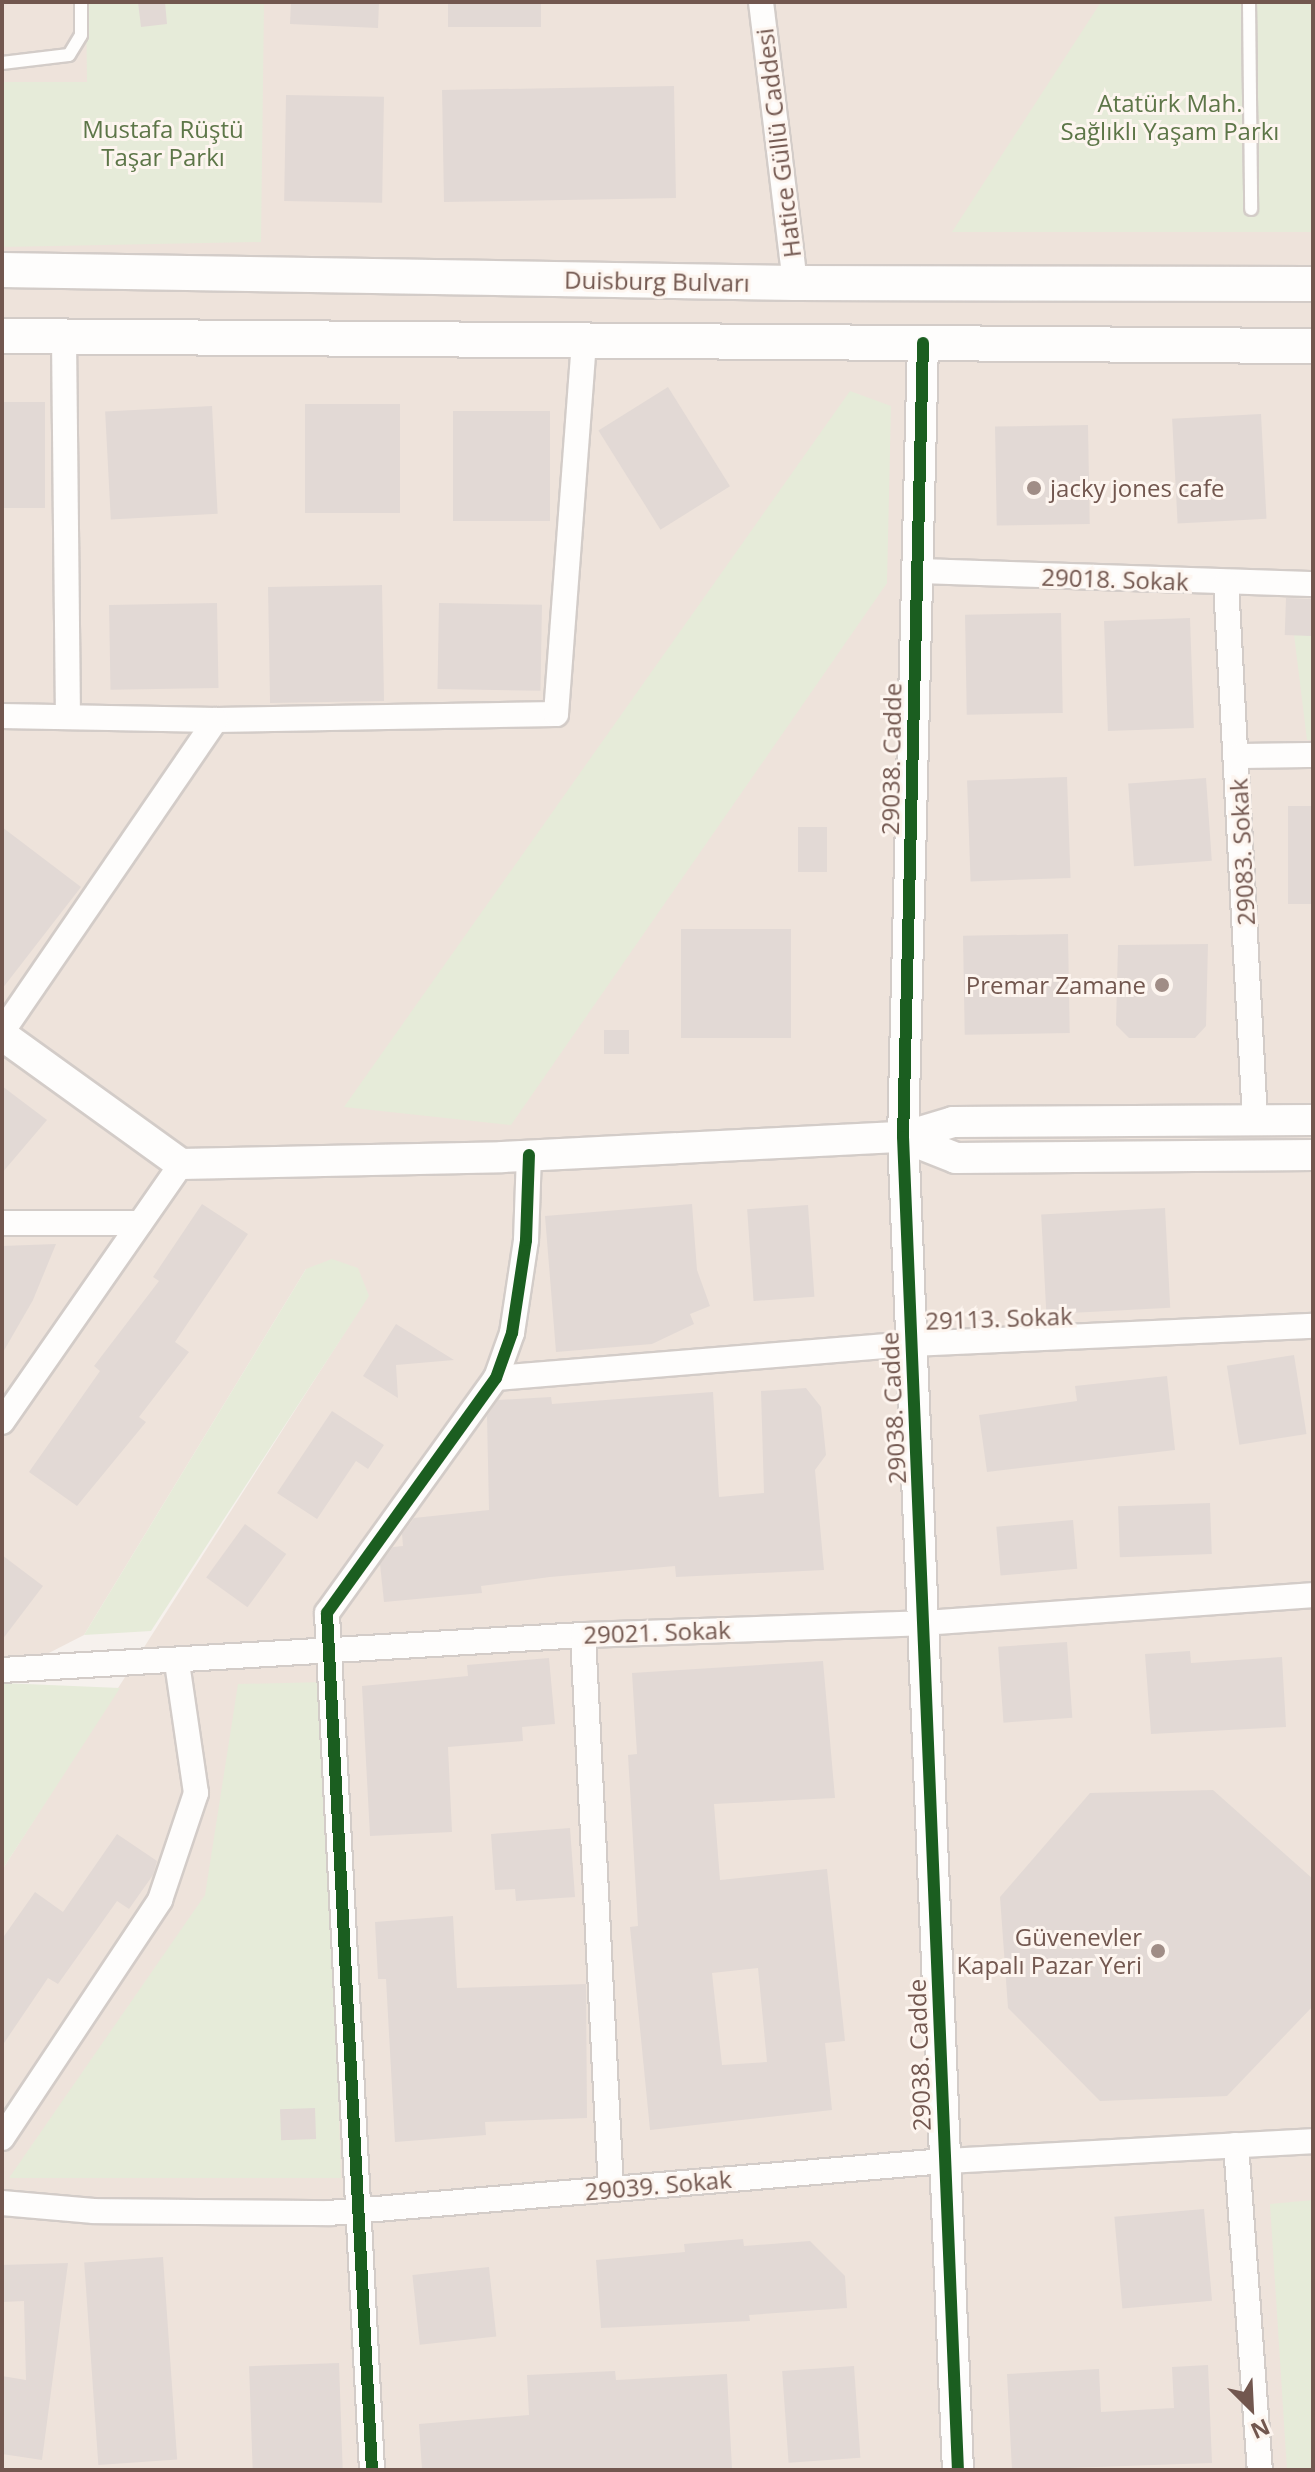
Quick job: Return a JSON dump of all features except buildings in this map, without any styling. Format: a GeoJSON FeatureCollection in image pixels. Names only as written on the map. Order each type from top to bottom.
{"type":"FeatureCollection","features":[{"type":"Feature","properties":{"kind":"main road","name":"Duisburg Bulvarı"},"geometry":{"type":"LineString","coordinates":[[2,270],[795,283],[1313,284]]}},
{"type":"Feature","properties":{"kind":"main road"},"geometry":{"type":"LineString","coordinates":[[2,336],[1313,346]]}},
{"type":"Feature","properties":{"kind":"street","name":"Hatice Güllü Caddesi"},"geometry":{"type":"LineString","coordinates":[[761,2],[795,283]]}},
{"type":"Feature","properties":{"kind":"street"},"geometry":{"type":"LineString","coordinates":[[64,337],[68,717]]}},
{"type":"Feature","properties":{"kind":"street"},"geometry":{"type":"LineString","coordinates":[[2,716],[216,720],[556,714],[584,341]]}},
{"type":"Feature","properties":{"kind":"street","name":"29038. Cadde"},"geometry":{"type":"LineString","coordinates":[[923,343],[903,1137],[958,2470]]}},
{"type":"Feature","properties":{"kind":"street","name":"29018. Sokak"},"geometry":{"type":"LineString","coordinates":[[917,571],[1313,584]]}},
{"type":"Feature","properties":{"kind":"street","name":"29083. Sokak"},"geometry":{"type":"LineString","coordinates":[[1226,583],[1255,1120]]}},
{"type":"Feature","properties":{"kind":"street"},"geometry":{"type":"LineString","coordinates":[[216,720],[2,1033],[181,1164],[529,1155],[903,1137],[953,1122],[1313,1120]]}},
{"type":"Feature","properties":{"kind":"street"},"geometry":{"type":"LineString","coordinates":[[1237,756],[1313,755]]}},
{"type":"Feature","properties":{"kind":"street"},"geometry":{"type":"LineString","coordinates":[[903,1137],[956,1158],[1313,1155]]}},
{"type":"Feature","properties":{"kind":"street"},"geometry":{"type":"LineString","coordinates":[[372,2470],[333,1653],[327,1613],[496,1378],[512,1333],[524,1256],[529,1155]]}},
{"type":"Feature","properties":{"kind":"street"},"geometry":{"type":"LineString","coordinates":[[2,1422],[181,1164]]}},
{"type":"Feature","properties":{"kind":"street"},"geometry":{"type":"LineString","coordinates":[[2,1223],[140,1223]]}},
{"type":"Feature","properties":{"kind":"street","name":"29113. Sokak"},"geometry":{"type":"LineString","coordinates":[[496,1378],[912,1344],[1313,1326]]}},
{"type":"Feature","properties":{"kind":"street","name":"29021. Sokak"},"geometry":{"type":"LineString","coordinates":[[2,1670],[177,1663],[583,1635],[924,1623],[1313,1595]]}},
{"type":"Feature","properties":{"kind":"street"},"geometry":{"type":"LineString","coordinates":[[583,1635],[611,2189]]}},
{"type":"Feature","properties":{"kind":"street"},"geometry":{"type":"LineString","coordinates":[[2,2138],[160,1900],[196,1793],[177,1663]]}},
{"type":"Feature","properties":{"kind":"street","name":"29039. Sokak"},"geometry":{"type":"LineString","coordinates":[[2,2203],[94,2211],[361,2211],[945,2161],[1313,2141]]}},
{"type":"Feature","properties":{"kind":"street"},"geometry":{"type":"LineString","coordinates":[[1236,2145],[1260,2470]]}},
{"type":"Feature","properties":{"kind":"lane"},"geometry":{"type":"LineString","coordinates":[[2,63],[69,55],[81,35],[81,2]]}},
{"type":"Feature","properties":{"kind":"lane"},"geometry":{"type":"LineString","coordinates":[[1249,2],[1251,209]]}},
{"type":"Feature","properties":{"kind":"shaded area"},"geometry":{"type":"Polygon","coordinates":[[[2,2],[1313,2],[1313,2470],[2,2470],[2,1870],[368,1296],[357,1268],[306,1269],[84,1635],[2,1677],[2,2]]]}},
{"type":"Feature","properties":{"kind":"green space","name":"Mustafa Rüştü Taşar Parkı"},"geometry":{"type":"Polygon","coordinates":[[[86,2],[264,2],[261,242],[2,247],[2,82],[87,82],[86,2]]]}},
{"type":"Feature","properties":{"kind":"green space","name":"Atatürk Mah. Sağlıklı Yaşam Parkı"},"geometry":{"type":"Polygon","coordinates":[[[1101,2],[1313,2],[1313,232],[952,232],[1101,2]]]}},
{"type":"Feature","properties":{"kind":"green space"},"geometry":{"type":"Polygon","coordinates":[[[850,391],[891,406],[887,583],[511,1125],[344,1107],[850,391]]]}},
{"type":"Feature","properties":{"kind":"green space"},"geometry":{"type":"Polygon","coordinates":[[[1290,602],[1313,602],[1313,740],[1307,740],[1290,602]]]}},
{"type":"Feature","properties":{"kind":"green space"},"geometry":{"type":"Polygon","coordinates":[[[332,1259],[358,1268],[369,1296],[151,1631],[84,1635],[306,1269],[332,1259]]]}},
{"type":"Feature","properties":{"kind":"green space"},"geometry":{"type":"Polygon","coordinates":[[[325,1682],[341,2178],[9,2178],[205,1895],[238,1684],[325,1682]]]}},
{"type":"Feature","properties":{"kind":"green space"},"geometry":{"type":"Polygon","coordinates":[[[2,1683],[120,1688],[2,1870],[2,1683]]]}},
{"type":"Feature","properties":{"kind":"green space"},"geometry":{"type":"Polygon","coordinates":[[[1313,2200],[1313,2470],[1287,2470],[1270,2204],[1313,2200]]]}},
{"type":"Feature","properties":{"kind":"cycle path"},"geometry":{"type":"LineString","coordinates":[[923,343],[903,1137],[958,2470]]}},
{"type":"Feature","properties":{"kind":"cycle path"},"geometry":{"type":"LineString","coordinates":[[372,2470],[327,1613],[496,1378],[512,1333],[526,1240],[529,1155]]}},
{"type":"Feature","properties":{"kind":"place","name":"jacky jones cafe"},"geometry":{"type":"Point","coordinates":[1034,488]}},
{"type":"Feature","properties":{"kind":"place","name":"Premar Zamane"},"geometry":{"type":"Point","coordinates":[1162,985]}},
{"type":"Feature","properties":{"kind":"place","name":"Güvenevler Kapalı Pazar Yeri"},"geometry":{"type":"Point","coordinates":[1158,1951]}}]}
